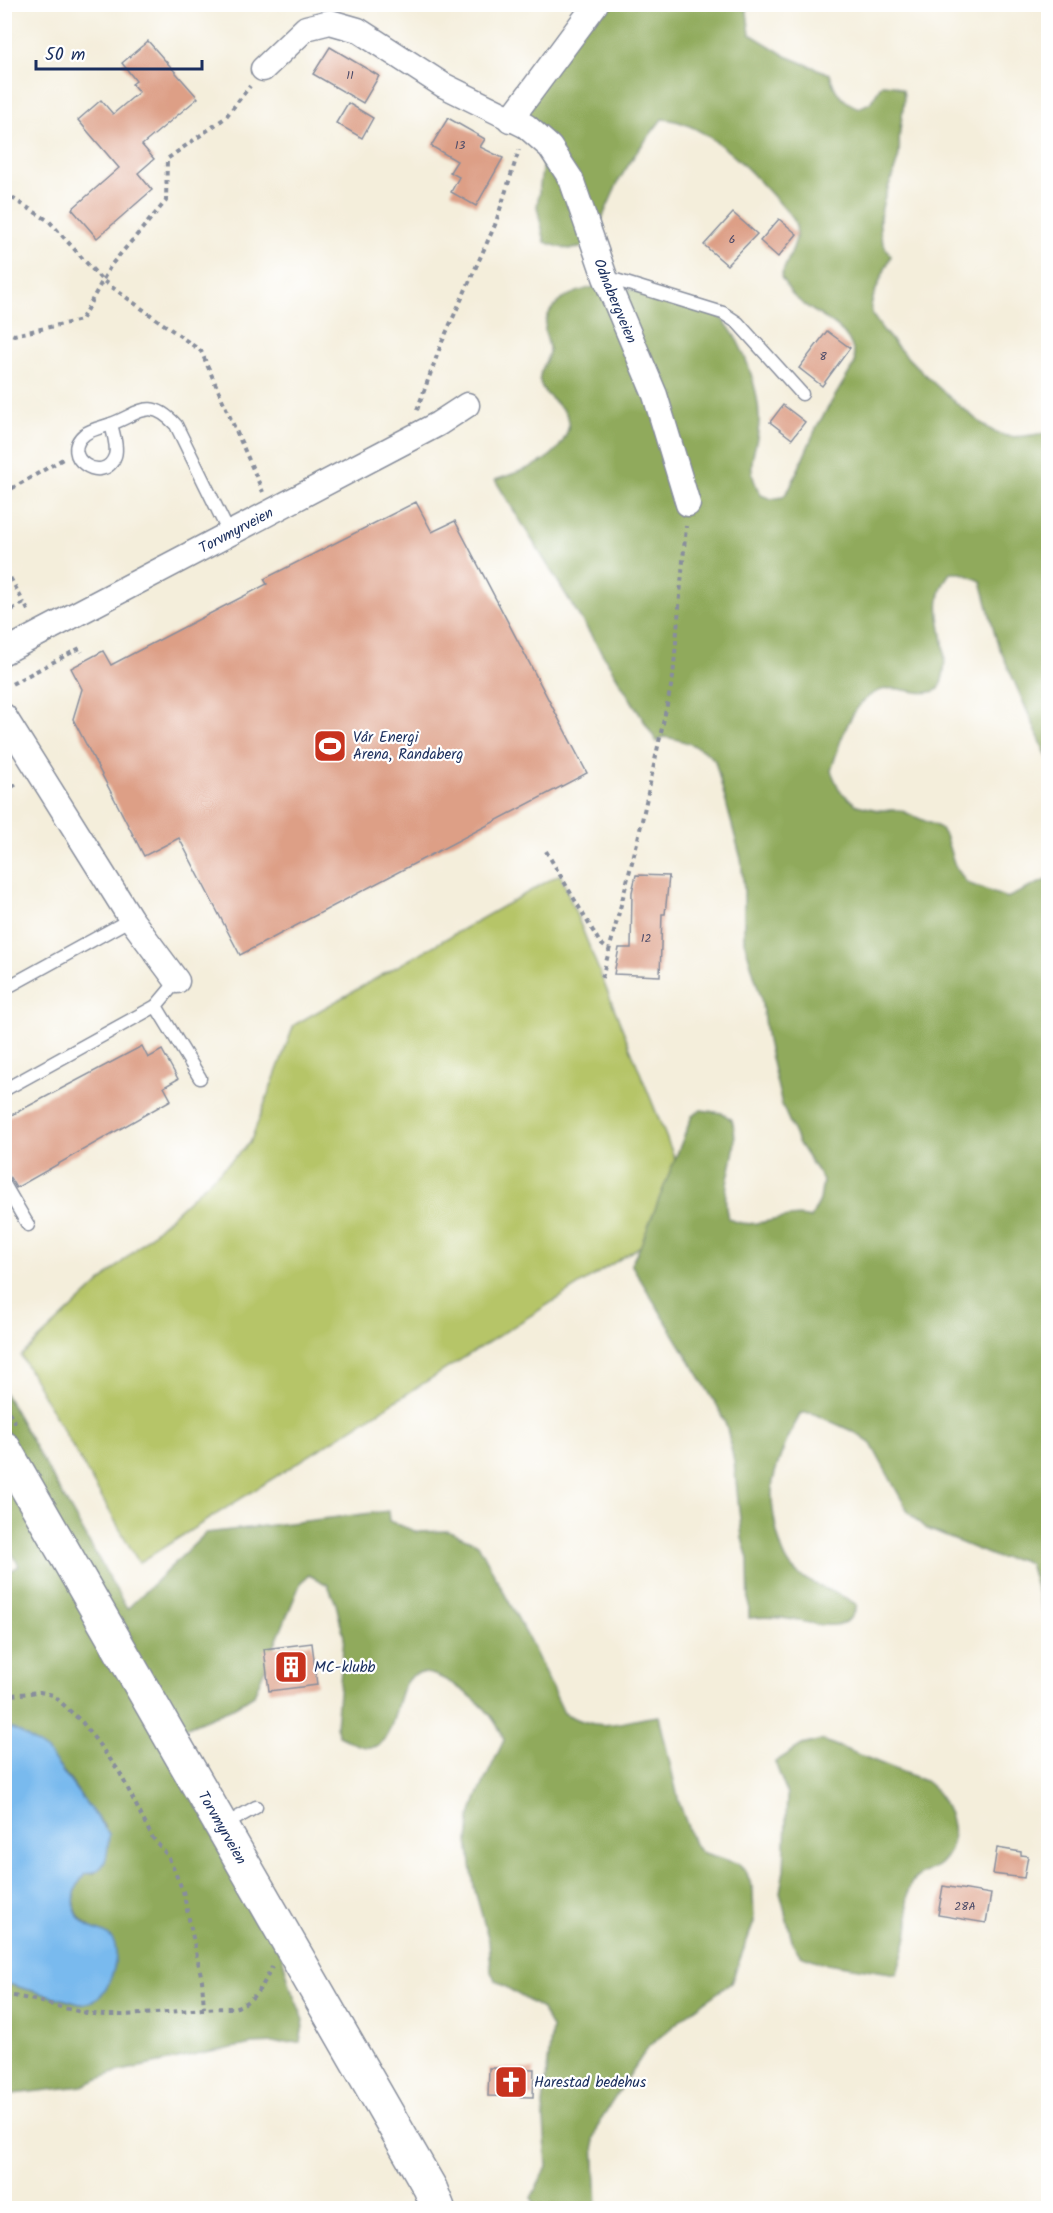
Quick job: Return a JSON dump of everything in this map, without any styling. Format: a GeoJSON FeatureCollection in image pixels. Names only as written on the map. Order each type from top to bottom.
{"type":"FeatureCollection","features":[{"type":"Feature","properties":{"kind":"main road","name":"Torvmyrveien"},"geometry":{"type":"LineString","coordinates":[[4,1448],[430,2188],[438,2208]]}},
{"type":"Feature","properties":{"kind":"street"},"geometry":{"type":"LineString","coordinates":[[518,123],[596,4]]}},
{"type":"Feature","properties":{"kind":"street","name":"Odnabergveien"},"geometry":{"type":"LineString","coordinates":[[263,69],[306,28],[330,22],[358,30],[443,85],[518,123],[550,147],[571,179],[605,277],[655,394],[688,504]]}},
{"type":"Feature","properties":{"kind":"street","name":"Torvmyrveien"},"geometry":{"type":"LineString","coordinates":[[4,652],[422,433],[467,405]]}},
{"type":"Feature","properties":{"kind":"street"},"geometry":{"type":"LineString","coordinates":[[4,716],[131,919],[177,981]]}},
{"type":"Feature","properties":{"kind":"lane"},"geometry":{"type":"LineString","coordinates":[[605,277],[723,313],[738,323],[802,394]]}},
{"type":"Feature","properties":{"kind":"lane"},"geometry":{"type":"LineString","coordinates":[[111,424],[116,455],[110,465],[100,470],[88,469],[80,462],[76,451],[79,440],[87,432],[111,424],[133,412],[146,409],[167,415],[176,425],[230,535]]}},
{"type":"Feature","properties":{"kind":"lane"},"geometry":{"type":"LineString","coordinates":[[4,989],[131,919]]}},
{"type":"Feature","properties":{"kind":"lane"},"geometry":{"type":"LineString","coordinates":[[4,1090],[156,1006],[177,981]]}},
{"type":"Feature","properties":{"kind":"lane"},"geometry":{"type":"LineString","coordinates":[[156,1006],[200,1078]]}},
{"type":"Feature","properties":{"kind":"lane"},"geometry":{"type":"LineString","coordinates":[[4,1184],[28,1225]]}},
{"type":"Feature","properties":{"kind":"lane"},"geometry":{"type":"LineString","coordinates":[[222,1826],[256,1807]]}},
{"type":"Feature","properties":{"kind":"path"},"geometry":{"type":"LineString","coordinates":[[4,331],[14,335],[81,320],[111,265],[166,201],[167,159],[225,118],[263,69]]}},
{"type":"Feature","properties":{"kind":"path"},"geometry":{"type":"LineString","coordinates":[[422,433],[416,413],[420,397],[495,225],[518,123]]}},
{"type":"Feature","properties":{"kind":"path"},"geometry":{"type":"LineString","coordinates":[[4,193],[49,221],[102,280],[201,351],[264,495]]}},
{"type":"Feature","properties":{"kind":"path"},"geometry":{"type":"LineString","coordinates":[[4,493],[76,451]]}},
{"type":"Feature","properties":{"kind":"path"},"geometry":{"type":"LineString","coordinates":[[602,978],[638,839],[673,677],[688,504]]}},
{"type":"Feature","properties":{"kind":"path"},"geometry":{"type":"LineString","coordinates":[[5,569],[30,614]]}},
{"type":"Feature","properties":{"kind":"path"},"geometry":{"type":"LineString","coordinates":[[4,614],[24,603]]}},
{"type":"Feature","properties":{"kind":"path"},"geometry":{"type":"LineString","coordinates":[[4,688],[80,648],[82,652]]}},
{"type":"Feature","properties":{"kind":"path"},"geometry":{"type":"LineString","coordinates":[[546,851],[600,943],[610,951]]}},
{"type":"Feature","properties":{"kind":"path"},"geometry":{"type":"LineString","coordinates":[[4,1698],[11,1695],[40,1692],[53,1695],[82,1722],[119,1771],[152,1837],[168,1856],[183,1891],[202,1980],[204,2008]]}},
{"type":"Feature","properties":{"kind":"path"},"geometry":{"type":"LineString","coordinates":[[4,1995],[40,2000],[82,2013],[106,2015],[234,2008],[245,2005],[263,1985],[288,1942]]}},
{"type":"Feature","properties":{"kind":"green space"},"geometry":{"type":"Polygon","coordinates":[[[591,5],[746,5],[750,34],[786,56],[830,74],[836,91],[853,105],[859,108],[870,103],[882,84],[893,85],[903,90],[904,105],[899,134],[899,156],[885,196],[880,220],[880,232],[891,256],[872,301],[871,307],[875,318],[887,335],[926,376],[987,427],[999,434],[1011,437],[1048,433],[1048,759],[997,642],[981,581],[962,573],[950,573],[942,587],[939,601],[945,657],[944,673],[939,689],[925,693],[884,689],[871,695],[861,704],[845,729],[831,771],[840,791],[857,805],[878,810],[900,810],[939,827],[945,835],[955,866],[967,883],[1007,898],[1048,879],[1048,1630],[1029,1563],[1019,1559],[998,1558],[925,1528],[909,1513],[871,1444],[854,1432],[812,1413],[801,1413],[789,1437],[773,1481],[772,1501],[779,1540],[788,1562],[799,1575],[857,1605],[853,1615],[845,1622],[836,1625],[778,1618],[749,1618],[748,1559],[742,1538],[734,1462],[727,1428],[718,1407],[631,1264],[640,1247],[692,1116],[701,1110],[722,1113],[732,1120],[735,1132],[726,1193],[728,1218],[749,1224],[800,1216],[811,1218],[820,1200],[823,1180],[799,1144],[782,1105],[767,1041],[761,998],[744,941],[744,890],[741,859],[715,761],[705,752],[684,742],[663,737],[657,742],[495,480],[536,465],[554,453],[566,435],[569,419],[544,391],[540,378],[549,352],[545,329],[547,318],[559,302],[578,291],[610,283],[718,315],[735,336],[753,380],[759,409],[759,422],[752,458],[753,474],[761,495],[771,499],[783,497],[790,488],[817,426],[855,363],[853,350],[841,330],[803,304],[794,296],[781,277],[796,239],[796,224],[792,217],[734,156],[698,130],[680,122],[662,119],[636,153],[619,180],[598,228],[586,246],[576,249],[545,242],[537,207],[543,163],[538,130],[523,116],[591,5]]]}},
{"type":"Feature","properties":{"kind":"green space"},"geometry":{"type":"Polygon","coordinates":[[[560,874],[696,1211],[139,1563],[21,1356],[250,1143],[294,1025],[560,874]]]}},
{"type":"Feature","properties":{"kind":"green space"},"geometry":{"type":"Polygon","coordinates":[[[4,1392],[127,1609],[206,1533],[388,1511],[389,1521],[417,1532],[448,1531],[478,1544],[530,1641],[564,1713],[578,1720],[602,1725],[659,1716],[679,1802],[694,1844],[701,1852],[739,1864],[746,1871],[753,1890],[754,1922],[731,1983],[690,2012],[648,2047],[601,2119],[594,2139],[597,2208],[538,2208],[531,2198],[547,2167],[543,2105],[552,2028],[542,2009],[496,1981],[491,1972],[489,1941],[474,1887],[468,1842],[470,1819],[477,1797],[504,1740],[500,1731],[485,1709],[456,1686],[433,1675],[418,1673],[408,1680],[387,1735],[378,1745],[363,1747],[339,1736],[336,1726],[344,1637],[336,1604],[328,1585],[309,1575],[301,1582],[254,1695],[235,1707],[173,1733],[282,1956],[291,1989],[304,2020],[300,2042],[253,2044],[116,2072],[82,2086],[5,2095],[5,1983],[80,2004],[91,1928],[79,1917],[76,1910],[74,1903],[76,1888],[85,1874],[95,1873],[105,1826],[54,1761],[39,1747],[5,1726],[5,1574],[19,1566],[5,1540],[4,1392]]]}},
{"type":"Feature","properties":{"kind":"green space"},"geometry":{"type":"Polygon","coordinates":[[[822,1740],[925,1781],[941,1797],[951,1819],[952,1843],[948,1854],[941,1863],[915,1879],[909,1888],[907,1900],[909,1927],[897,1974],[820,1962],[800,1955],[793,1944],[780,1892],[784,1870],[787,1794],[775,1762],[802,1745],[822,1740]]]}},
{"type":"Feature","properties":{"kind":"water"},"geometry":{"type":"Polygon","coordinates":[[[5,1726],[19,1732],[47,1751],[109,1834],[107,1855],[103,1866],[85,1874],[80,1880],[74,1902],[78,1916],[83,1922],[108,1935],[116,1951],[114,1969],[107,1986],[98,1998],[89,2002],[80,2004],[5,1983],[5,1726]]]}},
{"type":"Feature","properties":{"kind":"building"},"geometry":{"type":"Polygon","coordinates":[[[148,41],[198,98],[142,145],[154,159],[138,173],[152,190],[97,238],[72,209],[119,168],[78,120],[101,100],[113,114],[139,92],[132,84],[136,81],[122,63],[148,41]]]}},
{"type":"Feature","properties":{"kind":"building"},"geometry":{"type":"Polygon","coordinates":[[[330,47],[379,76],[363,103],[313,74],[330,47]]]}},
{"type":"Feature","properties":{"kind":"building"},"geometry":{"type":"Polygon","coordinates":[[[348,103],[373,118],[362,138],[336,123],[348,103]]]}},
{"type":"Feature","properties":{"kind":"building"},"geometry":{"type":"Polygon","coordinates":[[[448,118],[485,139],[480,147],[503,158],[476,206],[451,192],[459,177],[450,172],[457,161],[431,146],[448,118]]]}},
{"type":"Feature","properties":{"kind":"building"},"geometry":{"type":"Polygon","coordinates":[[[733,213],[757,234],[727,265],[704,245],[733,213]]]}},
{"type":"Feature","properties":{"kind":"building"},"geometry":{"type":"Polygon","coordinates":[[[779,219],[797,234],[778,257],[760,241],[779,219]]]}},
{"type":"Feature","properties":{"kind":"building"},"geometry":{"type":"Polygon","coordinates":[[[827,331],[850,348],[822,386],[799,368],[827,331]]]}},
{"type":"Feature","properties":{"kind":"building"},"geometry":{"type":"Polygon","coordinates":[[[783,405],[805,422],[792,439],[770,422],[783,405]]]}},
{"type":"Feature","properties":{"kind":"building","name":"Vår Energi Arena, Randaberg"},"geometry":{"type":"Polygon","coordinates":[[[416,502],[432,532],[455,521],[587,773],[240,955],[179,838],[144,856],[73,719],[82,689],[71,668],[103,651],[111,665],[267,584],[264,579],[416,502]]]}},
{"type":"Feature","properties":{"kind":"building"},"geometry":{"type":"Polygon","coordinates":[[[636,875],[669,876],[665,914],[662,914],[660,976],[614,974],[619,948],[631,948],[632,892],[636,875]]]}},
{"type":"Feature","properties":{"kind":"building"},"geometry":{"type":"Polygon","coordinates":[[[142,1046],[148,1058],[162,1050],[178,1079],[164,1087],[171,1100],[16,1188],[4,1167],[4,1119],[142,1046]]]}},
{"type":"Feature","properties":{"kind":"building","name":"MC-klubb"},"geometry":{"type":"Polygon","coordinates":[[[312,1643],[317,1685],[269,1691],[264,1649],[312,1643]]]}},
{"type":"Feature","properties":{"kind":"building"},"geometry":{"type":"Polygon","coordinates":[[[997,1848],[1021,1852],[1021,1855],[1028,1856],[1024,1878],[993,1874],[997,1848]]]}},
{"type":"Feature","properties":{"kind":"building"},"geometry":{"type":"Polygon","coordinates":[[[943,1886],[991,1894],[986,1923],[938,1915],[943,1886]]]}},
{"type":"Feature","properties":{"kind":"building","name":"Harestad bedehus"},"geometry":{"type":"Polygon","coordinates":[[[489,2068],[534,2069],[533,2097],[488,2096],[489,2068]]]}},
{"type":"Feature","properties":{"kind":"place","name":"Vår Energi Arena, Randaberg"},"geometry":{"type":"Point","coordinates":[330,746]}},
{"type":"Feature","properties":{"kind":"place","name":"MC-klubb"},"geometry":{"type":"Point","coordinates":[291,1667]}},
{"type":"Feature","properties":{"kind":"place","name":"Harestad bedehus"},"geometry":{"type":"Point","coordinates":[511,2082]}}]}
